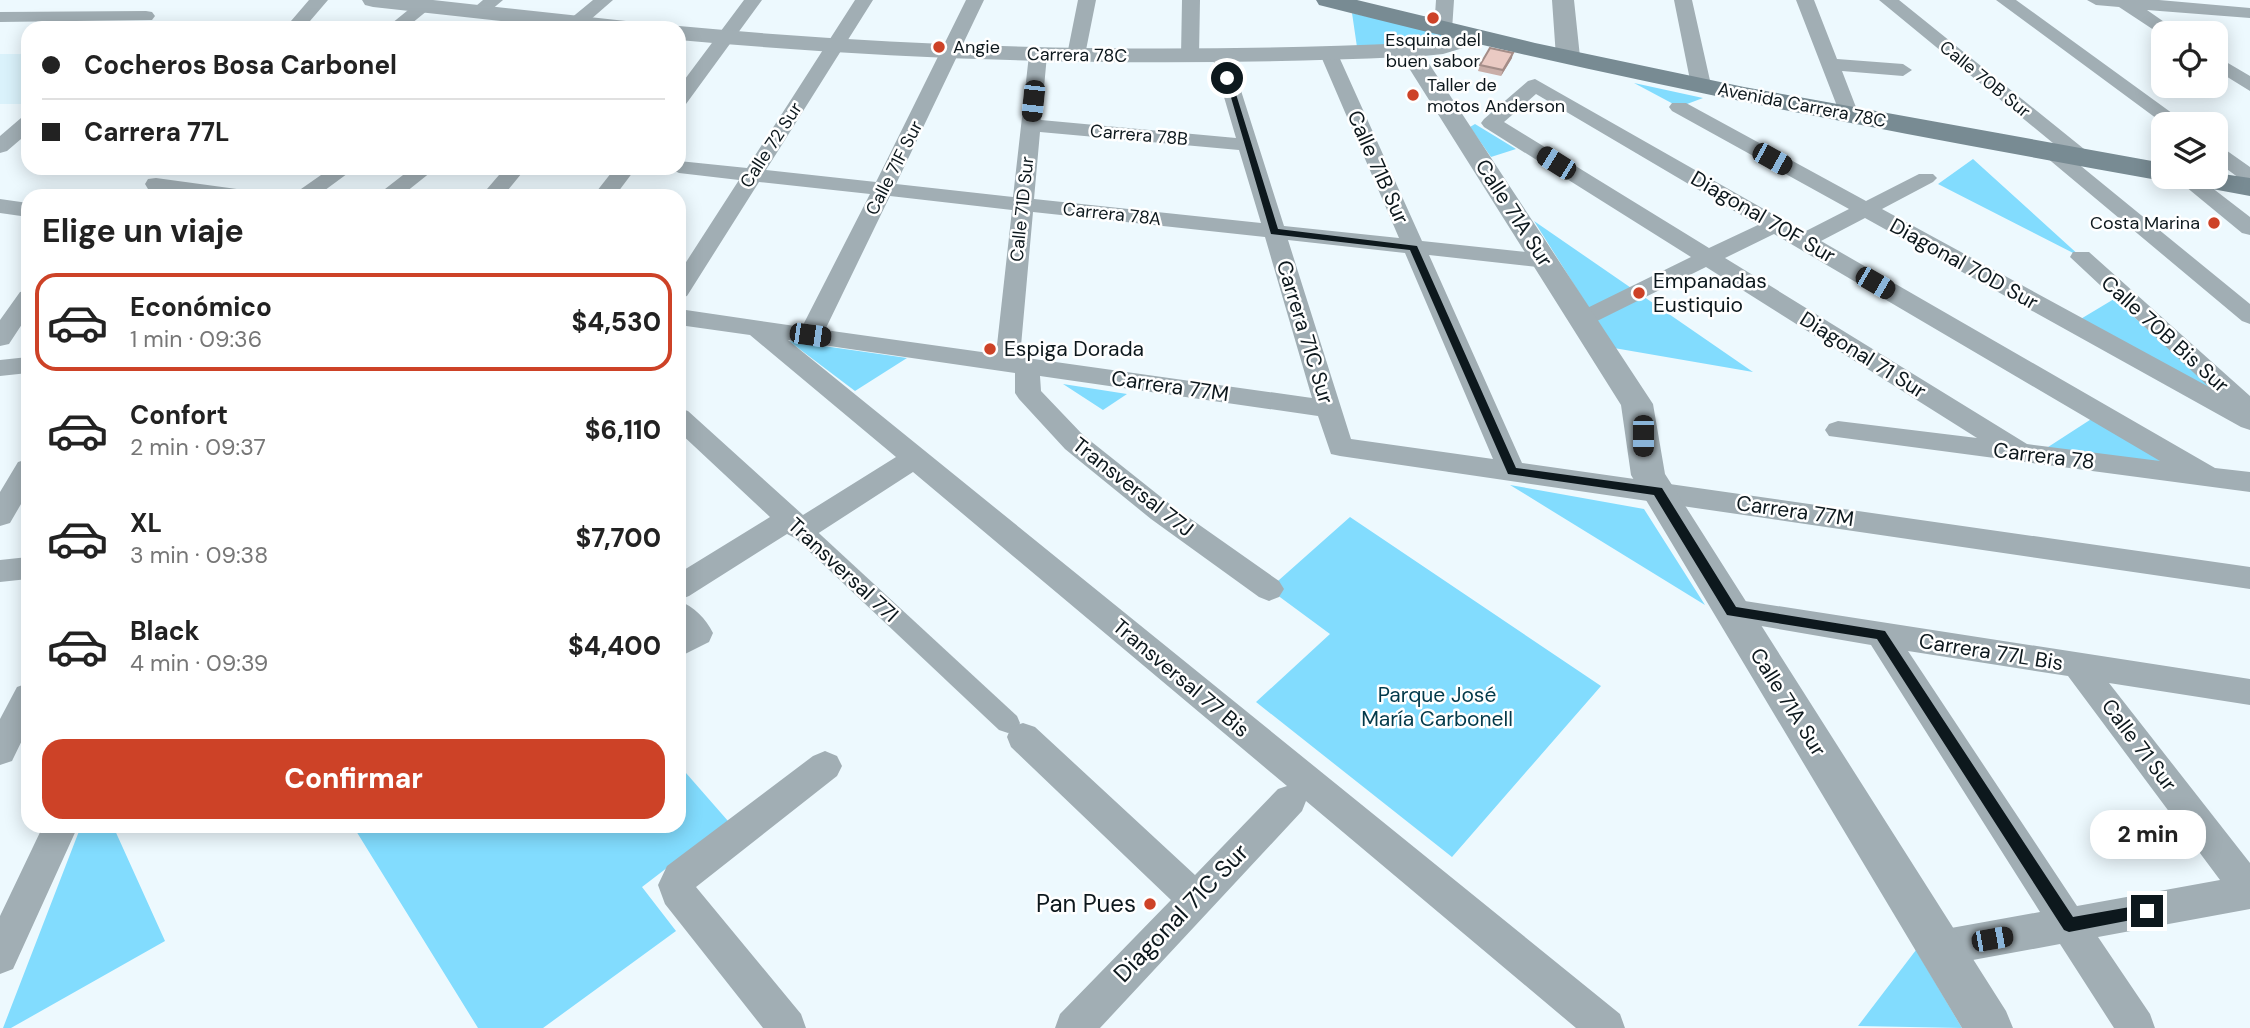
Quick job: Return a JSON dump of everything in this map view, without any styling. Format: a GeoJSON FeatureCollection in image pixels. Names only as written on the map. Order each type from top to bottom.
{"type":"FeatureCollection","features":[{"type":"Feature","properties":{"kind":"main road","name":"Avenida Carrera 78C"},"geometry":{"type":"LineString","coordinates":[[1329,0],[1443,30],[1701,85],[2151,170]]}},
{"type":"Feature","properties":{"kind":"main road"},"geometry":{"type":"LineString","coordinates":[[2228,183],[2250,187]]}},
{"type":"Feature","properties":{"kind":"street"},"geometry":{"type":"LineString","coordinates":[[0,4],[6,0]]}},
{"type":"Feature","properties":{"kind":"street"},"geometry":{"type":"LineString","coordinates":[[140,21],[164,0]]}},
{"type":"Feature","properties":{"kind":"street"},"geometry":{"type":"LineString","coordinates":[[300,21],[319,0]]}},
{"type":"Feature","properties":{"kind":"street"},"geometry":{"type":"LineString","coordinates":[[373,0],[424,6],[486,6],[565,21]]}},
{"type":"Feature","properties":{"kind":"street"},"geometry":{"type":"LineString","coordinates":[[578,21],[604,0]]}},
{"type":"Feature","properties":{"kind":"street"},"geometry":{"type":"LineString","coordinates":[[686,91],[753,0]]}},
{"type":"Feature","properties":{"kind":"street","name":"Calle 72 Sur"},"geometry":{"type":"LineString","coordinates":[[686,280],[864,0]]}},
{"type":"Feature","properties":{"kind":"street","name":"Calle 71F Sur"},"geometry":{"type":"LineString","coordinates":[[810,335],[952,52],[975,0]]}},
{"type":"Feature","properties":{"kind":"street"},"geometry":{"type":"LineString","coordinates":[[1076,55],[1087,0]]}},
{"type":"Feature","properties":{"kind":"street"},"geometry":{"type":"LineString","coordinates":[[1190,56],[1191,0]]}},
{"type":"Feature","properties":{"kind":"street"},"geometry":{"type":"LineString","coordinates":[[1443,30],[1445,0]]}},
{"type":"Feature","properties":{"kind":"street"},"geometry":{"type":"LineString","coordinates":[[1563,0],[1568,57]]}},
{"type":"Feature","properties":{"kind":"street"},"geometry":{"type":"LineString","coordinates":[[1683,0],[1701,85]]}},
{"type":"Feature","properties":{"kind":"street"},"geometry":{"type":"LineString","coordinates":[[1805,0],[1849,115]]}},
{"type":"Feature","properties":{"kind":"street","name":"Calle 70B Sur"},"geometry":{"type":"LineString","coordinates":[[1888,0],[2082,158]]}},
{"type":"Feature","properties":{"kind":"street"},"geometry":{"type":"LineString","coordinates":[[2005,0],[2160,112]]}},
{"type":"Feature","properties":{"kind":"street"},"geometry":{"type":"LineString","coordinates":[[2096,0],[2152,2],[2250,13]]}},
{"type":"Feature","properties":{"kind":"street"},"geometry":{"type":"LineString","coordinates":[[2124,2],[2153,21]]}},
{"type":"Feature","properties":{"kind":"street"},"geometry":{"type":"LineString","coordinates":[[404,21],[424,6]]}},
{"type":"Feature","properties":{"kind":"street"},"geometry":{"type":"LineString","coordinates":[[0,18],[104,21]]}},
{"type":"Feature","properties":{"kind":"street","name":"Carrera 78C"},"geometry":{"type":"LineString","coordinates":[[686,34],[952,52],[1190,56],[1409,50],[1443,47],[1475,37]]}},
{"type":"Feature","properties":{"kind":"street","name":"Calle 71A Sur"},"geometry":{"type":"LineString","coordinates":[[1409,50],[1637,404],[1643,420],[1643,451],[1648,475],[1989,1028]]}},
{"type":"Feature","properties":{"kind":"street","name":"Calle 71B Sur"},"geometry":{"type":"LineString","coordinates":[[1329,54],[1512,471]]}},
{"type":"Feature","properties":{"kind":"street","name":"Calle 71D Sur"},"geometry":{"type":"LineString","coordinates":[[1017,364],[1023,204],[1038,55]]}},
{"type":"Feature","properties":{"kind":"street","name":"Carrera 71C Sur"},"geometry":{"type":"LineString","coordinates":[[1220,56],[1340,447]]}},
{"type":"Feature","properties":{"kind":"street"},"geometry":{"type":"LineString","coordinates":[[1829,64],[1903,70]]}},
{"type":"Feature","properties":{"kind":"street"},"geometry":{"type":"LineString","coordinates":[[2228,70],[2250,85]]}},
{"type":"Feature","properties":{"kind":"street","name":"Diagonal 70F Sur"},"geometry":{"type":"LineString","coordinates":[[1491,123],[1535,85],[2209,477]]}},
{"type":"Feature","properties":{"kind":"street","name":"Diagonal 70D Sur"},"geometry":{"type":"LineString","coordinates":[[1679,107],[2250,421]]}},
{"type":"Feature","properties":{"kind":"street","name":"Diagonal 71 Sur"},"geometry":{"type":"LineString","coordinates":[[1491,123],[2021,453]]}},
{"type":"Feature","properties":{"kind":"street","name":"Carrera 78B"},"geometry":{"type":"LineString","coordinates":[[1030,125],[1247,145]]}},
{"type":"Feature","properties":{"kind":"street"},"geometry":{"type":"LineString","coordinates":[[0,147],[21,128]]}},
{"type":"Feature","properties":{"kind":"street"},"geometry":{"type":"LineString","coordinates":[[2053,153],[2250,316]]}},
{"type":"Feature","properties":{"kind":"street"},"geometry":{"type":"LineString","coordinates":[[2228,161],[2250,177]]}},
{"type":"Feature","properties":{"kind":"street","name":"Carrera 78A"},"geometry":{"type":"LineString","coordinates":[[686,168],[1546,261]]}},
{"type":"Feature","properties":{"kind":"street"},"geometry":{"type":"LineString","coordinates":[[313,189],[334,175]]}},
{"type":"Feature","properties":{"kind":"street"},"geometry":{"type":"LineString","coordinates":[[397,189],[416,175]]}},
{"type":"Feature","properties":{"kind":"street"},"geometry":{"type":"LineString","coordinates":[[498,189],[510,175]]}},
{"type":"Feature","properties":{"kind":"street"},"geometry":{"type":"LineString","coordinates":[[610,189],[620,175]]}},
{"type":"Feature","properties":{"kind":"street"},"geometry":{"type":"LineString","coordinates":[[1804,241],[1926,178]]}},
{"type":"Feature","properties":{"kind":"street"},"geometry":{"type":"LineString","coordinates":[[157,183],[197,189]]}},
{"type":"Feature","properties":{"kind":"street"},"geometry":{"type":"LineString","coordinates":[[2203,189],[2250,228]]}},
{"type":"Feature","properties":{"kind":"street"},"geometry":{"type":"LineString","coordinates":[[0,206],[21,209]]}},
{"type":"Feature","properties":{"kind":"street"},"geometry":{"type":"LineString","coordinates":[[1583,319],[1775,225]]}},
{"type":"Feature","properties":{"kind":"street","name":"Calle 70B Bis Sur"},"geometry":{"type":"LineString","coordinates":[[2081,257],[2250,410]]}},
{"type":"Feature","properties":{"kind":"street"},"geometry":{"type":"LineString","coordinates":[[0,338],[21,307]]}},
{"type":"Feature","properties":{"kind":"street","name":"Carrera 77M"},"geometry":{"type":"LineString","coordinates":[[686,318],[1328,409]]}},
{"type":"Feature","properties":{"kind":"street","name":"Transversal 77 Bis"},"geometry":{"type":"LineString","coordinates":[[756,327],[1606,1028]]}},
{"type":"Feature","properties":{"kind":"street","name":"Transversal 77J"},"geometry":{"type":"LineString","coordinates":[[1017,364],[1028,393],[1070,439],[1161,512],[1269,589]]}},
{"type":"Feature","properties":{"kind":"street"},"geometry":{"type":"LineString","coordinates":[[0,368],[21,366]]}},
{"type":"Feature","properties":{"kind":"street","name":"Transversal 77I"},"geometry":{"type":"LineString","coordinates":[[686,423],[1195,899]]}},
{"type":"Feature","properties":{"kind":"street","name":"Carrera 78"},"geometry":{"type":"LineString","coordinates":[[1838,430],[2250,482]]}},
{"type":"Feature","properties":{"kind":"street","name":"Carrera 77M"},"geometry":{"type":"LineString","coordinates":[[1340,447],[2250,578]]}},
{"type":"Feature","properties":{"kind":"street"},"geometry":{"type":"LineString","coordinates":[[686,584],[915,458]]}},
{"type":"Feature","properties":{"kind":"street"},"geometry":{"type":"LineString","coordinates":[[0,516],[21,481]]}},
{"type":"Feature","properties":{"kind":"street"},"geometry":{"type":"LineString","coordinates":[[0,571],[21,569]]}},
{"type":"Feature","properties":{"kind":"street","name":"Carrera 77L Bis"},"geometry":{"type":"LineString","coordinates":[[1732,611],[2250,692]]}},
{"type":"Feature","properties":{"kind":"street"},"geometry":{"type":"LineString","coordinates":[[1881,635],[2136,1028]]}},
{"type":"Feature","properties":{"kind":"street","name":"Calle 71 Sur"},"geometry":{"type":"LineString","coordinates":[[2078,666],[2250,891]]}},
{"type":"Feature","properties":{"kind":"street"},"geometry":{"type":"LineString","coordinates":[[0,751],[21,710]]}},
{"type":"Feature","properties":{"kind":"street"},"geometry":{"type":"LineString","coordinates":[[787,1028],[678,892],[676,885],[680,878],[825,766]]}},
{"type":"Feature","properties":{"kind":"street","name":"Diagonal 71C Sur"},"geometry":{"type":"LineString","coordinates":[[1073,1027],[1290,800]]}},
{"type":"Feature","properties":{"kind":"street"},"geometry":{"type":"LineString","coordinates":[[0,956],[58,833]]}},
{"type":"Feature","properties":{"kind":"street"},"geometry":{"type":"LineString","coordinates":[[1940,948],[2250,891]]}},
{"type":"Feature","properties":{"kind":"shaded area"},"geometry":{"type":"Polygon","coordinates":[[[0,54],[21,54],[21,104],[0,104],[0,54]]]}},
{"type":"Feature","properties":{"kind":"green space"},"geometry":{"type":"Polygon","coordinates":[[[1352,13],[1442,34],[1437,42],[1357,47],[1352,13]]]}},
{"type":"Feature","properties":{"kind":"green space"},"geometry":{"type":"Polygon","coordinates":[[[1634,83],[1703,98],[1679,107],[1634,83]]]}},
{"type":"Feature","properties":{"kind":"green space"},"geometry":{"type":"Polygon","coordinates":[[[1475,124],[1516,149],[1491,157],[1470,127],[1475,124]]]}},
{"type":"Feature","properties":{"kind":"green space"},"geometry":{"type":"Polygon","coordinates":[[[1973,159],[2081,257],[1938,184],[1973,159]]]}},
{"type":"Feature","properties":{"kind":"green space"},"geometry":{"type":"Polygon","coordinates":[[[1534,221],[1753,372],[1614,348],[1534,221]]]}},
{"type":"Feature","properties":{"kind":"green space"},"geometry":{"type":"Polygon","coordinates":[[[2114,299],[2234,407],[2079,320],[2114,299]]]}},
{"type":"Feature","properties":{"kind":"green space"},"geometry":{"type":"Polygon","coordinates":[[[789,341],[907,358],[855,391],[789,341]]]}},
{"type":"Feature","properties":{"kind":"green space"},"geometry":{"type":"Polygon","coordinates":[[[1063,384],[1127,394],[1103,410],[1063,384]]]}},
{"type":"Feature","properties":{"kind":"green space"},"geometry":{"type":"Polygon","coordinates":[[[2096,416],[2186,470],[2045,449],[2096,416]]]}},
{"type":"Feature","properties":{"kind":"green space"},"geometry":{"type":"Polygon","coordinates":[[[1510,485],[1644,509],[1705,605],[1510,485]]]}},
{"type":"Feature","properties":{"kind":"green space","name":"Parque José María Carbonell"},"geometry":{"type":"Polygon","coordinates":[[[1350,517],[1601,686],[1452,857],[1256,702],[1330,634],[1269,589],[1350,517]]]}},
{"type":"Feature","properties":{"kind":"green space"},"geometry":{"type":"Polygon","coordinates":[[[686,773],[728,821],[642,887],[676,931],[543,1028],[478,1028],[357,833],[686,833],[686,773]]]}},
{"type":"Feature","properties":{"kind":"green space"},"geometry":{"type":"Polygon","coordinates":[[[78,833],[116,833],[165,941],[11,1028],[3,1028],[78,833]]]}},
{"type":"Feature","properties":{"kind":"green space"},"geometry":{"type":"Polygon","coordinates":[[[1916,950],[1962,1028],[1858,1026],[1916,950]]]}},
{"type":"Feature","properties":{"kind":"building"},"geometry":{"type":"Polygon","coordinates":[[[1490,48],[1513,53],[1503,70],[1480,65],[1490,48]]]}},
{"type":"Feature","properties":{"kind":"place","name":"Esquina del buen sabor"},"geometry":{"type":"Point","coordinates":[1433,18]}},
{"type":"Feature","properties":{"kind":"place","name":"Angie"},"geometry":{"type":"Point","coordinates":[939,47]}},
{"type":"Feature","properties":{"kind":"place","name":"Taller de motos Anderson"},"geometry":{"type":"Point","coordinates":[1413,95]}},
{"type":"Feature","properties":{"kind":"place","name":"Costa Marina"},"geometry":{"type":"Point","coordinates":[2214,223]}},
{"type":"Feature","properties":{"kind":"place","name":"Empanadas Eustiquio"},"geometry":{"type":"Point","coordinates":[1639,293]}},
{"type":"Feature","properties":{"kind":"place","name":"Espiga Dorada"},"geometry":{"type":"Point","coordinates":[990,349]}},
{"type":"Feature","properties":{"kind":"place","name":"Pan Pues"},"geometry":{"type":"Point","coordinates":[1150,904]}},
{"type":"Feature","properties":{"kind":"route"},"geometry":{"type":"LineString","coordinates":[[1227,78],[1274,232],[1414,248],[1512,471],[1658,491],[1732,611],[1881,635],[2069,925],[2147,911]]}}]}
